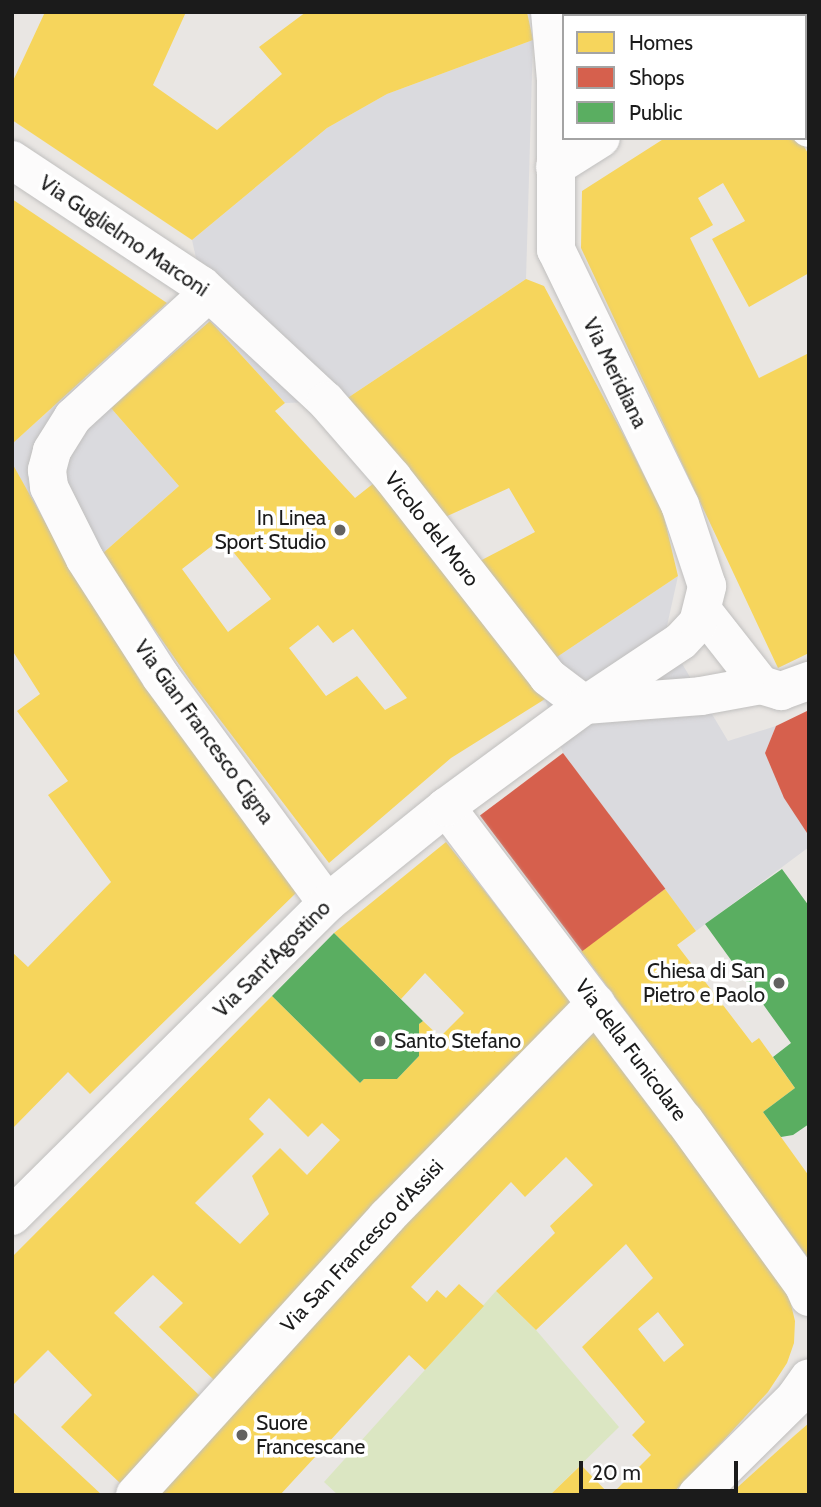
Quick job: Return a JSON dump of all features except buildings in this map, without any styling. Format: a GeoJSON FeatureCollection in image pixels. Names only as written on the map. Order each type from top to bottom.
{"type":"FeatureCollection","features":[{"type":"Feature","properties":{"kind":"street","name":"Via Meridiana"},"geometry":{"type":"LineString","coordinates":[[552,22],[557,256],[680,505],[705,573],[707,586],[703,611]]}},
{"type":"Feature","properties":{"kind":"street"},"geometry":{"type":"LineString","coordinates":[[555,167],[598,140]]}},
{"type":"Feature","properties":{"kind":"street","name":"Via Guglielmo Marconi"},"geometry":{"type":"LineString","coordinates":[[12,160],[201,285],[330,403]]}},
{"type":"Feature","properties":{"kind":"street","name":"Via Gian Francesco Cigna"},"geometry":{"type":"LineString","coordinates":[[205,297],[73,416],[60,434],[47,470],[55,503],[85,559],[161,677],[327,903]]}},
{"type":"Feature","properties":{"kind":"street","name":"Vicolo del Moro"},"geometry":{"type":"LineString","coordinates":[[330,403],[541,661],[585,705]]}},
{"type":"Feature","properties":{"kind":"street"},"geometry":{"type":"LineString","coordinates":[[703,611],[787,685]]}},
{"type":"Feature","properties":{"kind":"street","name":"Via Sant'Agostino"},"geometry":{"type":"LineString","coordinates":[[12,1216],[327,903],[446,807],[554,727],[681,641],[698,623],[703,611]]}},
{"type":"Feature","properties":{"kind":"street"},"geometry":{"type":"LineString","coordinates":[[585,705],[701,696],[787,685]]}},
{"type":"Feature","properties":{"kind":"street","name":"Via della Funicolare"},"geometry":{"type":"LineString","coordinates":[[446,807],[596,1003],[756,1219],[809,1297]]}},
{"type":"Feature","properties":{"kind":"street","name":"Via San Francesco d'Assisi"},"geometry":{"type":"LineString","coordinates":[[135,1495],[387,1217],[596,1003]]}},
{"type":"Feature","properties":{"kind":"street"},"geometry":{"type":"LineString","coordinates":[[697,1495],[795,1398],[808,1380]]}},
{"type":"Feature","properties":{"kind":"green space"},"geometry":{"type":"Polygon","coordinates":[[[496,1291],[536,1330],[619,1427],[550,1495],[338,1495],[324,1482],[496,1291]]]}},
{"type":"Feature","properties":{"kind":"shaded area"},"geometry":{"type":"Polygon","coordinates":[[[533,40],[526,279],[343,401],[285,403],[210,321],[192,240],[327,128],[387,94],[533,40]]]}},
{"type":"Feature","properties":{"kind":"shaded area"},"geometry":{"type":"Polygon","coordinates":[[[85,378],[179,486],[102,554],[68,563],[12,464],[12,449],[13,443],[85,378]]]}},
{"type":"Feature","properties":{"kind":"shaded area"},"geometry":{"type":"Polygon","coordinates":[[[678,576],[665,635],[728,741],[776,726],[765,753],[809,836],[809,847],[696,931],[563,753],[545,699],[551,661],[678,576]]]}},
{"type":"Feature","properties":{"kind":"place","name":"In Linea Sport Studio"},"geometry":{"type":"Point","coordinates":[340,530]}},
{"type":"Feature","properties":{"kind":"place","name":"Chiesa di San Pietro e Paolo"},"geometry":{"type":"Point","coordinates":[779,983]}},
{"type":"Feature","properties":{"kind":"place","name":"Santo Stefano"},"geometry":{"type":"Point","coordinates":[380,1041]}},
{"type":"Feature","properties":{"kind":"place","name":"Suore Francescane"},"geometry":{"type":"Point","coordinates":[242,1435]}}]}
